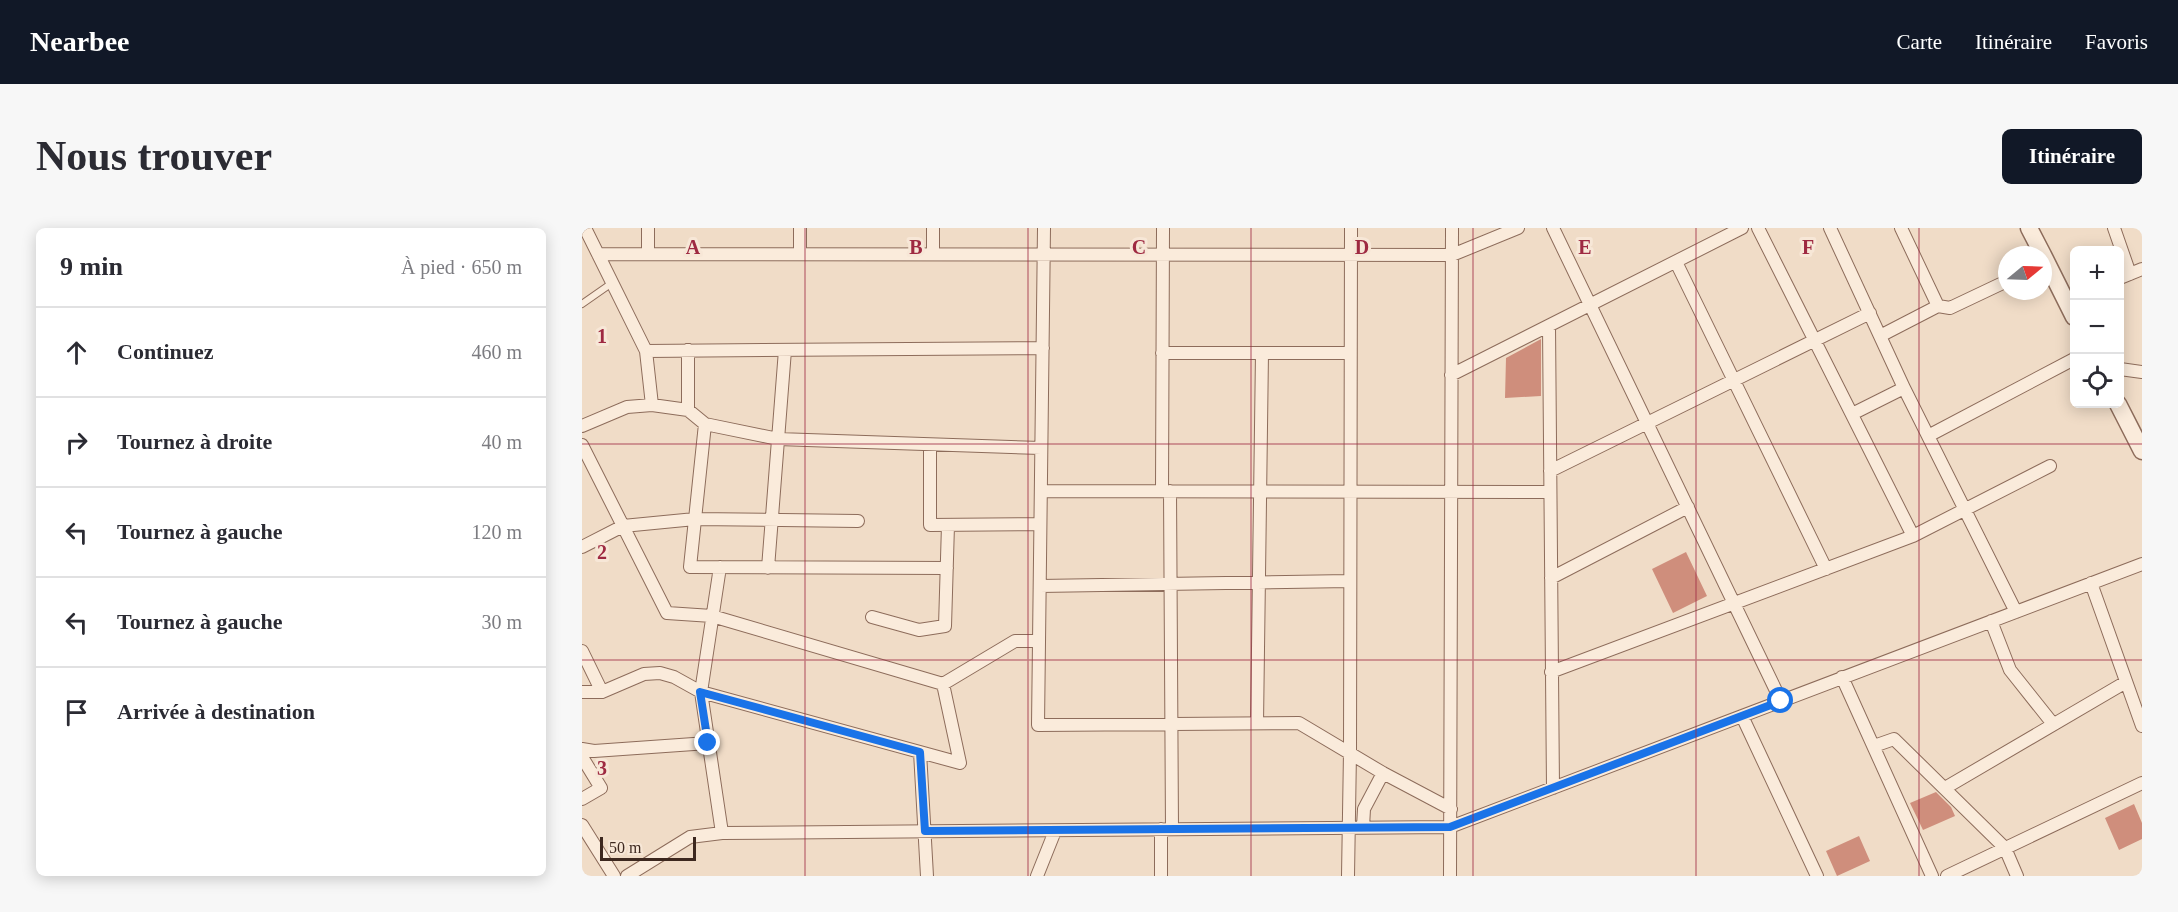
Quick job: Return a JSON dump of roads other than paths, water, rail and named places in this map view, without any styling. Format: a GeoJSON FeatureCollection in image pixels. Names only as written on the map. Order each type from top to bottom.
{"type":"FeatureCollection","features":[{"type":"Feature","properties":{"kind":"street"},"geometry":{"type":"LineString","coordinates":[[585,228],[646,351],[652,405]]}},
{"type":"Feature","properties":{"kind":"street"},"geometry":{"type":"LineString","coordinates":[[648,228],[648,254]]}},
{"type":"Feature","properties":{"kind":"street"},"geometry":{"type":"LineString","coordinates":[[800,228],[800,254]]}},
{"type":"Feature","properties":{"kind":"street"},"geometry":{"type":"LineString","coordinates":[[933,228],[933,254]]}},
{"type":"Feature","properties":{"kind":"street"},"geometry":{"type":"LineString","coordinates":[[1044,228],[1038,725],[1299,723],[1383,773],[1450,809]]}},
{"type":"Feature","properties":{"kind":"street"},"geometry":{"type":"LineString","coordinates":[[1161,876],[1172,724],[1171,584],[1162,353],[1163,228]]}},
{"type":"Feature","properties":{"kind":"street"},"geometry":{"type":"LineString","coordinates":[[1348,876],[1351,228]]}},
{"type":"Feature","properties":{"kind":"street"},"geometry":{"type":"LineString","coordinates":[[1450,876],[1452,228]]}},
{"type":"Feature","properties":{"kind":"street"},"geometry":{"type":"LineString","coordinates":[[598,254],[1452,255],[1518,228]]}},
{"type":"Feature","properties":{"kind":"street"},"geometry":{"type":"LineString","coordinates":[[1553,228],[1781,701]]}},
{"type":"Feature","properties":{"kind":"street"},"geometry":{"type":"LineString","coordinates":[[1451,375],[1742,228]]}},
{"type":"Feature","properties":{"kind":"street"},"geometry":{"type":"LineString","coordinates":[[1758,228],[1913,536]]}},
{"type":"Feature","properties":{"kind":"street"},"geometry":{"type":"LineString","coordinates":[[1830,228],[1904,388],[2016,612]]}},
{"type":"Feature","properties":{"kind":"street"},"geometry":{"type":"LineString","coordinates":[[1901,228],[1938,306]]}},
{"type":"Feature","properties":{"kind":"street"},"geometry":{"type":"LineString","coordinates":[[2029,228],[2038,246]]}},
{"type":"Feature","properties":{"kind":"street"},"geometry":{"type":"LineString","coordinates":[[2114,228],[2130,274]]}},
{"type":"Feature","properties":{"kind":"street"},"geometry":{"type":"LineString","coordinates":[[1676,262],[1826,568]]}},
{"type":"Feature","properties":{"kind":"street"},"geometry":{"type":"LineString","coordinates":[[2052,271],[2070,297]]}},
{"type":"Feature","properties":{"kind":"street"},"geometry":{"type":"LineString","coordinates":[[1880,336],[1938,306],[1950,308],[1998,285]]}},
{"type":"Feature","properties":{"kind":"street"},"geometry":{"type":"LineString","coordinates":[[1550,471],[1870,313]]}},
{"type":"Feature","properties":{"kind":"street"},"geometry":{"type":"LineString","coordinates":[[1549,326],[1553,788]]}},
{"type":"Feature","properties":{"kind":"street"},"geometry":{"type":"LineString","coordinates":[[646,351],[1042,348]]}},
{"type":"Feature","properties":{"kind":"street"},"geometry":{"type":"LineString","coordinates":[[688,350],[688,411]]}},
{"type":"Feature","properties":{"kind":"street"},"geometry":{"type":"LineString","coordinates":[[768,568],[784,350]]}},
{"type":"Feature","properties":{"kind":"street"},"geometry":{"type":"LineString","coordinates":[[1162,353],[1350,353]]}},
{"type":"Feature","properties":{"kind":"street"},"geometry":{"type":"LineString","coordinates":[[1257,723],[1262,353]]}},
{"type":"Feature","properties":{"kind":"street"},"geometry":{"type":"LineString","coordinates":[[1928,436],[2070,361]]}},
{"type":"Feature","properties":{"kind":"street"},"geometry":{"type":"LineString","coordinates":[[2124,370],[2142,372]]}},
{"type":"Feature","properties":{"kind":"street"},"geometry":{"type":"LineString","coordinates":[[1852,414],[1904,388]]}},
{"type":"Feature","properties":{"kind":"street"},"geometry":{"type":"LineString","coordinates":[[582,426],[627,407],[652,405],[688,411],[705,424],[778,439],[1041,448]]}},
{"type":"Feature","properties":{"kind":"street"},"geometry":{"type":"LineString","coordinates":[[2120,408],[2142,451]]}},
{"type":"Feature","properties":{"kind":"street"},"geometry":{"type":"LineString","coordinates":[[705,424],[690,567],[947,568]]}},
{"type":"Feature","properties":{"kind":"street"},"geometry":{"type":"LineString","coordinates":[[582,445],[667,613],[712,616],[943,684],[1015,641],[1039,641]]}},
{"type":"Feature","properties":{"kind":"street"},"geometry":{"type":"LineString","coordinates":[[930,445],[930,525],[1040,524]]}},
{"type":"Feature","properties":{"kind":"street"},"geometry":{"type":"LineString","coordinates":[[1551,672],[1913,536],[2050,466]]}},
{"type":"Feature","properties":{"kind":"street"},"geometry":{"type":"LineString","coordinates":[[1041,491],[1550,492]]}},
{"type":"Feature","properties":{"kind":"street"},"geometry":{"type":"LineString","coordinates":[[1551,578],[1688,507]]}},
{"type":"Feature","properties":{"kind":"street"},"geometry":{"type":"LineString","coordinates":[[582,547],[623,526],[695,519],[858,521]]}},
{"type":"Feature","properties":{"kind":"street"},"geometry":{"type":"LineString","coordinates":[[872,617],[919,630],[945,627],[948,525]]}},
{"type":"Feature","properties":{"kind":"street"},"geometry":{"type":"LineString","coordinates":[[627,876],[690,837],[722,833],[1450,827],[2142,564]]}},
{"type":"Feature","properties":{"kind":"street"},"geometry":{"type":"LineString","coordinates":[[720,567],[700,692],[722,833]]}},
{"type":"Feature","properties":{"kind":"street"},"geometry":{"type":"LineString","coordinates":[[1040,586],[1349,581]]}},
{"type":"Feature","properties":{"kind":"street"},"geometry":{"type":"LineString","coordinates":[[2091,583],[2142,726]]}},
{"type":"Feature","properties":{"kind":"street"},"geometry":{"type":"LineString","coordinates":[[1991,621],[2010,670],[2052,724]]}},
{"type":"Feature","properties":{"kind":"street"},"geometry":{"type":"LineString","coordinates":[[582,651],[602,692]]}},
{"type":"Feature","properties":{"kind":"street"},"geometry":{"type":"LineString","coordinates":[[582,692],[602,692],[644,675],[660,673],[674,677],[700,692],[960,763],[943,684]]}},
{"type":"Feature","properties":{"kind":"street"},"geometry":{"type":"LineString","coordinates":[[1842,677],[1932,876]]}},
{"type":"Feature","properties":{"kind":"street"},"geometry":{"type":"LineString","coordinates":[[1945,788],[2126,682]]}},
{"type":"Feature","properties":{"kind":"street"},"geometry":{"type":"LineString","coordinates":[[1742,716],[1817,876]]}},
{"type":"Feature","properties":{"kind":"street"},"geometry":{"type":"LineString","coordinates":[[1874,746],[1894,739],[2005,848],[2018,876]]}},
{"type":"Feature","properties":{"kind":"street"},"geometry":{"type":"LineString","coordinates":[[582,749],[594,751],[708,743]]}},
{"type":"Feature","properties":{"kind":"street"},"geometry":{"type":"LineString","coordinates":[[920,752],[927,876]]}},
{"type":"Feature","properties":{"kind":"street"},"geometry":{"type":"LineString","coordinates":[[582,757],[601,788],[582,799]]}},
{"type":"Feature","properties":{"kind":"street"},"geometry":{"type":"LineString","coordinates":[[1364,827],[1364,809],[1383,773]]}},
{"type":"Feature","properties":{"kind":"street"},"geometry":{"type":"LineString","coordinates":[[1947,876],[2142,783]]}},
{"type":"Feature","properties":{"kind":"street"},"geometry":{"type":"LineString","coordinates":[[582,825],[614,876]]}},
{"type":"Feature","properties":{"kind":"street"},"geometry":{"type":"LineString","coordinates":[[1037,876],[1055,831]]}},
{"type":"Feature","properties":{"kind":"lane"},"geometry":{"type":"LineString","coordinates":[[582,304],[612,282]]}}]}
